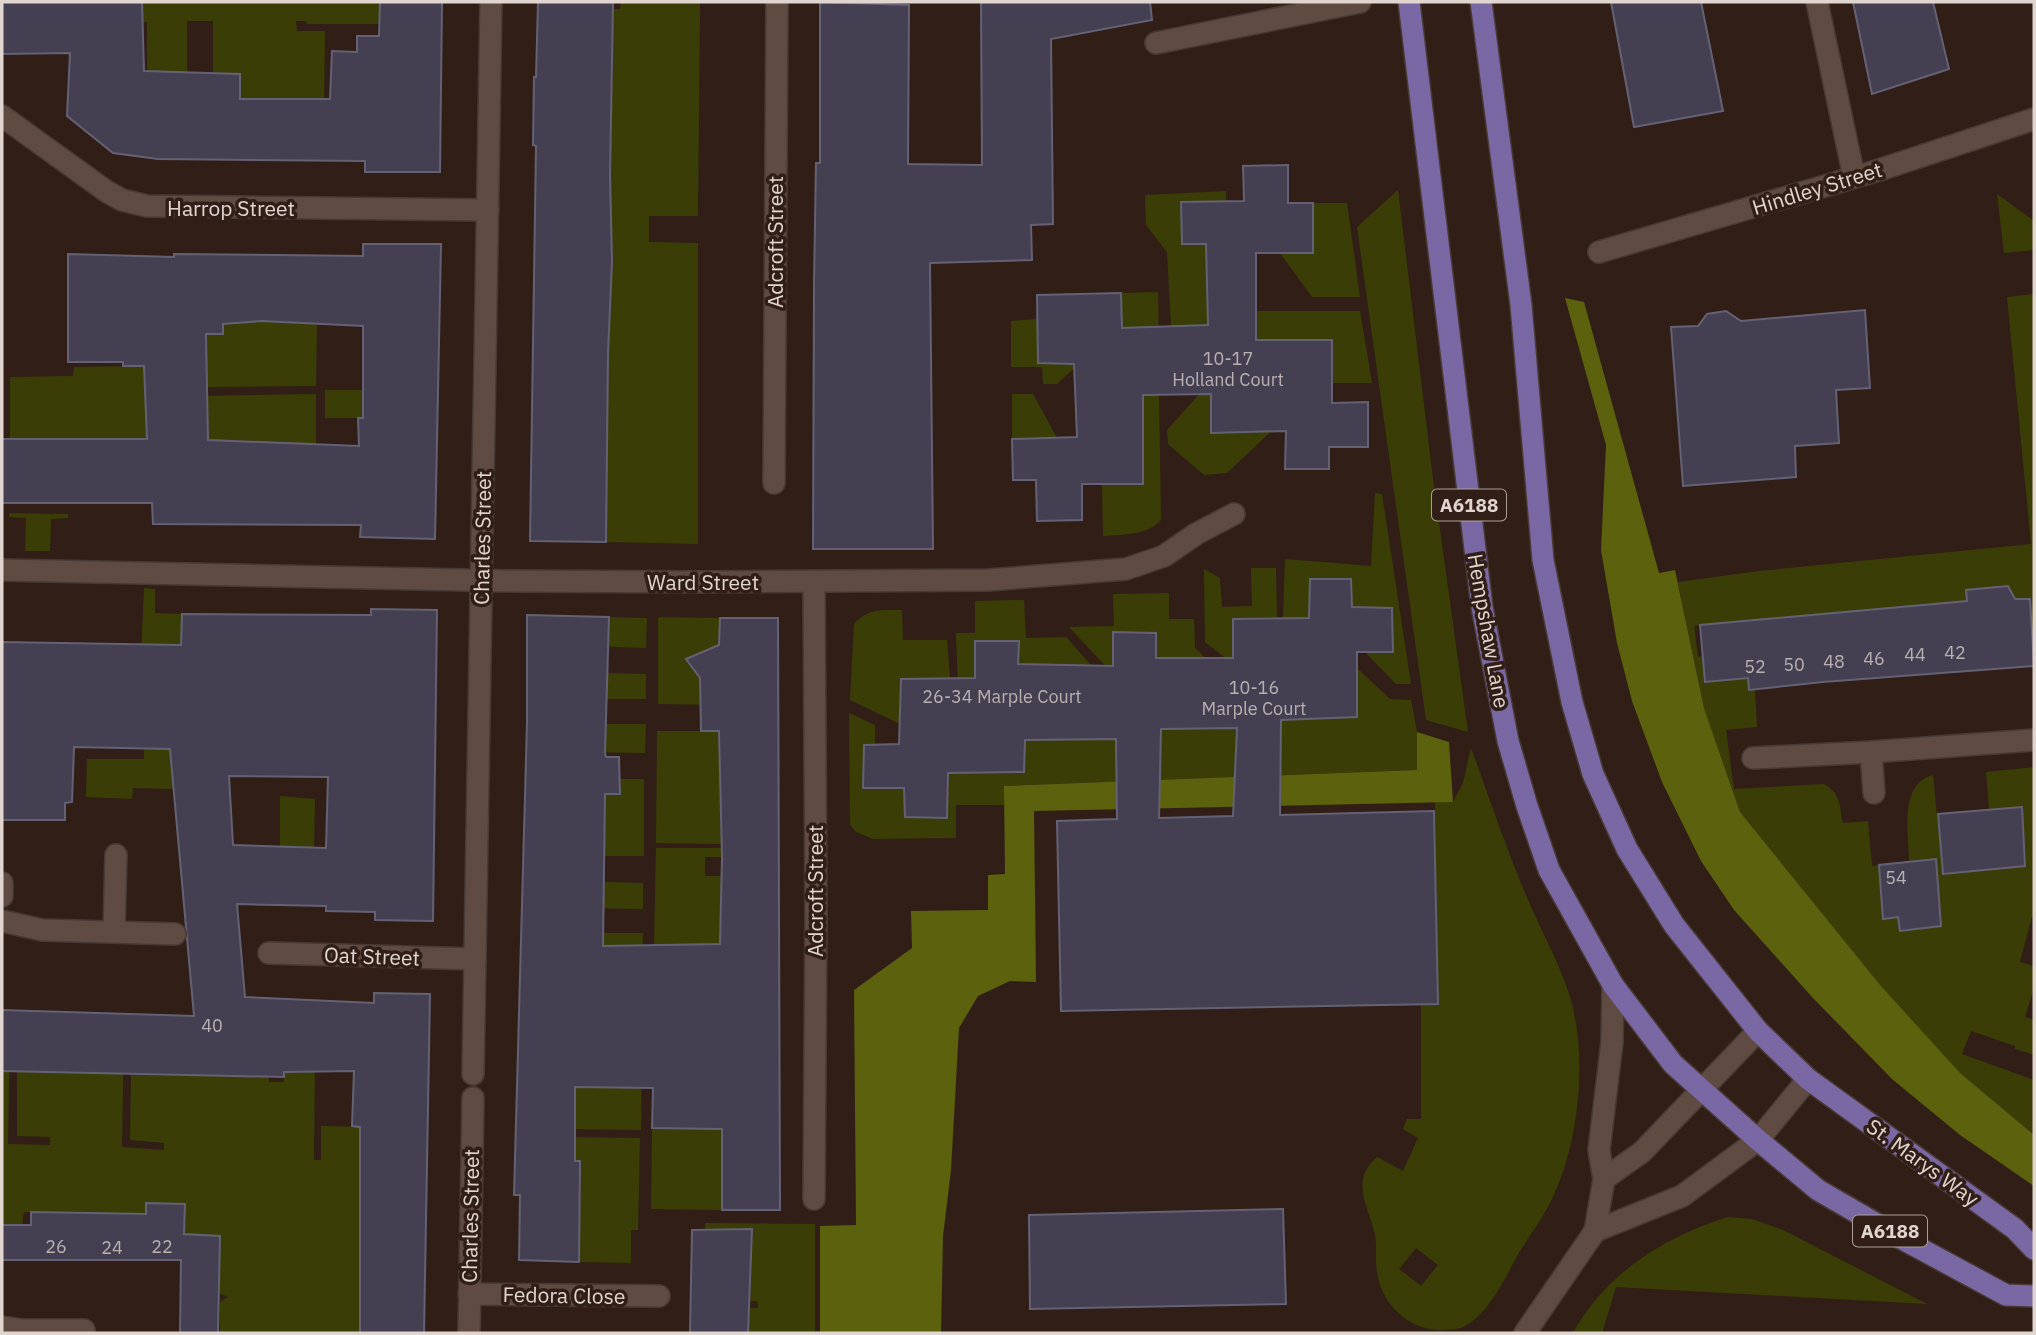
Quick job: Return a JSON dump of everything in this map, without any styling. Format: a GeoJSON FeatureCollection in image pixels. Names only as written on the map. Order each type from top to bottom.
{"type":"FeatureCollection","features":[{"type":"Feature","properties":{"kind":"main road","name":"Hempshaw Lane"},"geometry":{"type":"LineString","coordinates":[[1409,2],[1482,607],[1508,741],[1527,806],[1549,870],[1613,985],[1674,1063],[1758,1140]]}},
{"type":"Feature","properties":{"kind":"main road"},"geometry":{"type":"LineString","coordinates":[[1481,2],[1521,305],[1543,559],[1572,702],[1593,774],[1627,849],[1674,925],[1758,1031],[1808,1079]]}},
{"type":"Feature","properties":{"kind":"main road","name":"St. Marys Way"},"geometry":{"type":"LineString","coordinates":[[1808,1079],[2015,1229],[2034,1250]]}},
{"type":"Feature","properties":{"kind":"main road","name":"A6188"},"geometry":{"type":"LineString","coordinates":[[1758,1140],[1818,1190],[1906,1241],[2006,1295],[2034,1296]]}},
{"type":"Feature","properties":{"kind":"street","name":"Charles Street"},"geometry":{"type":"LineString","coordinates":[[473,1074],[491,2]]}},
{"type":"Feature","properties":{"kind":"street","name":"Adcroft Street"},"geometry":{"type":"LineString","coordinates":[[774,483],[777,2]]}},
{"type":"Feature","properties":{"kind":"street"},"geometry":{"type":"LineString","coordinates":[[1156,43],[1360,2]]}},
{"type":"Feature","properties":{"kind":"street"},"geometry":{"type":"LineString","coordinates":[[1817,2],[1854,177]]}},
{"type":"Feature","properties":{"kind":"street","name":"Harrop Street"},"geometry":{"type":"LineString","coordinates":[[2,116],[106,191],[122,200],[147,206],[488,210]]}},
{"type":"Feature","properties":{"kind":"street","name":"Hindley Street"},"geometry":{"type":"LineString","coordinates":[[1599,253],[1854,177],[2034,119]]}},
{"type":"Feature","properties":{"kind":"street","name":"Ward Street"},"geometry":{"type":"LineString","coordinates":[[2,570],[481,580],[989,580],[1126,569],[1164,556],[1196,534],[1234,514]]}},
{"type":"Feature","properties":{"kind":"street","name":"Adcroft Street"},"geometry":{"type":"LineString","coordinates":[[814,582],[814,1199]]}},
{"type":"Feature","properties":{"kind":"street"},"geometry":{"type":"LineString","coordinates":[[1753,758],[2034,740]]}},
{"type":"Feature","properties":{"kind":"street"},"geometry":{"type":"LineString","coordinates":[[1871,752],[1874,793]]}},
{"type":"Feature","properties":{"kind":"street"},"geometry":{"type":"LineString","coordinates":[[114,932],[116,855]]}},
{"type":"Feature","properties":{"kind":"street"},"geometry":{"type":"LineString","coordinates":[[2,883],[2,896]]}},
{"type":"Feature","properties":{"kind":"street"},"geometry":{"type":"LineString","coordinates":[[2,921],[42,930],[175,934]]}},
{"type":"Feature","properties":{"kind":"street","name":"Oat Street"},"geometry":{"type":"LineString","coordinates":[[269,953],[475,959]]}},
{"type":"Feature","properties":{"kind":"street"},"geometry":{"type":"LineString","coordinates":[[1524,1333],[1595,1231],[1604,1179],[1599,1150],[1612,1042],[1613,985]]}},
{"type":"Feature","properties":{"kind":"street"},"geometry":{"type":"LineString","coordinates":[[1604,1179],[1642,1152],[1758,1031]]}},
{"type":"Feature","properties":{"kind":"street"},"geometry":{"type":"LineString","coordinates":[[1595,1231],[1682,1196],[1758,1140],[1808,1079]]}},
{"type":"Feature","properties":{"kind":"street","name":"Charles Street"},"geometry":{"type":"LineString","coordinates":[[468,1333],[473,1098]]}},
{"type":"Feature","properties":{"kind":"street","name":"Fedora Close"},"geometry":{"type":"LineString","coordinates":[[469,1294],[659,1296]]}},
{"type":"Feature","properties":{"kind":"street"},"geometry":{"type":"LineString","coordinates":[[2,1327],[23,1330],[84,1330],[84,1333]]}},
{"type":"Feature","properties":{"kind":"green space"},"geometry":{"type":"Polygon","coordinates":[[[142,2],[380,2],[380,24],[307,24],[306,21],[296,21],[297,31],[325,31],[324,100],[240,99],[240,74],[226,74],[213,99],[213,21],[187,21],[187,80],[147,141],[147,22],[142,22],[142,2]]]}},
{"type":"Feature","properties":{"kind":"green space"},"geometry":{"type":"Polygon","coordinates":[[[621,2],[700,2],[698,216],[649,216],[649,242],[698,243],[698,544],[606,542],[592,440],[607,439],[607,422],[591,399],[612,257],[612,241],[595,241],[612,235],[612,217],[596,217],[609,189],[611,169],[611,159],[598,158],[598,135],[611,135],[612,116],[534,108],[611,110],[612,90],[597,89],[612,68],[613,33],[598,9],[620,9],[621,2]]]}},
{"type":"Feature","properties":{"kind":"green space"},"geometry":{"type":"Polygon","coordinates":[[[1398,190],[1433,479],[1468,732],[1426,720],[1357,227],[1398,190]]]}},
{"type":"Feature","properties":{"kind":"green space"},"geometry":{"type":"Polygon","coordinates":[[[1226,191],[1226,201],[1181,202],[1182,244],[1206,244],[1210,325],[1171,326],[1167,252],[1146,225],[1145,195],[1226,191]]]}},
{"type":"Feature","properties":{"kind":"green space"},"geometry":{"type":"Polygon","coordinates":[[[1997,194],[2034,221],[2034,250],[2004,253],[1997,194]]]}},
{"type":"Feature","properties":{"kind":"green space"},"geometry":{"type":"Polygon","coordinates":[[[1313,203],[1347,203],[1360,297],[1312,297],[1280,253],[1312,252],[1313,203]]]}},
{"type":"Feature","properties":{"kind":"green space"},"geometry":{"type":"Polygon","coordinates":[[[1158,292],[1159,348],[1122,348],[1121,293],[1158,292]]]}},
{"type":"Feature","properties":{"kind":"green space"},"geometry":{"type":"Polygon","coordinates":[[[2034,294],[2034,660],[2029,599],[1967,601],[1694,626],[1705,682],[1748,678],[1749,690],[1755,690],[1757,727],[1726,730],[1734,789],[1824,784],[1833,791],[1844,823],[1868,821],[1872,866],[1879,865],[1884,919],[1898,917],[1900,931],[1941,926],[1937,869],[1909,862],[1907,825],[1914,788],[1933,775],[1940,846],[1993,869],[2026,865],[2022,807],[1989,810],[1986,772],[2034,767],[2034,916],[2020,962],[2034,966],[2034,988],[2025,1017],[2034,1020],[2034,1055],[1971,1031],[1962,1054],[2034,1080],[2034,1135],[1960,1074],[1881,986],[1740,812],[1704,708],[1678,582],[1759,571],[2031,544],[2007,297],[2034,294]]]}},
{"type":"Feature","properties":{"kind":"green space"},"geometry":{"type":"Polygon","coordinates":[[[1256,311],[1360,311],[1372,383],[1332,383],[1332,340],[1287,340],[1254,363],[1256,311]]]}},
{"type":"Feature","properties":{"kind":"green space"},"geometry":{"type":"Polygon","coordinates":[[[223,312],[253,313],[254,322],[270,322],[270,312],[317,324],[316,386],[207,387],[206,334],[223,312]]]}},
{"type":"Feature","properties":{"kind":"green space"},"geometry":{"type":"Polygon","coordinates":[[[1037,319],[1079,364],[1057,384],[1043,384],[1042,367],[1011,367],[1011,321],[1037,319]]]}},
{"type":"Feature","properties":{"kind":"green space"},"geometry":{"type":"Polygon","coordinates":[[[144,366],[145,397],[316,394],[316,466],[234,465],[234,440],[217,440],[216,464],[10,439],[10,377],[73,376],[74,367],[144,366]]]}},
{"type":"Feature","properties":{"kind":"green space"},"geometry":{"type":"Polygon","coordinates":[[[1204,389],[1211,389],[1211,433],[1250,432],[1251,409],[1279,424],[1227,473],[1204,475],[1168,444],[1167,430],[1204,389]]]}},
{"type":"Feature","properties":{"kind":"green space"},"geometry":{"type":"Polygon","coordinates":[[[325,390],[377,390],[377,418],[325,418],[325,390]]]}},
{"type":"Feature","properties":{"kind":"green space"},"geometry":{"type":"Polygon","coordinates":[[[1012,394],[1033,394],[1057,438],[1012,439],[1012,394]]]}},
{"type":"Feature","properties":{"kind":"green space"},"geometry":{"type":"Polygon","coordinates":[[[1159,394],[1161,520],[1141,532],[1103,536],[1102,484],[1143,483],[1143,441],[1120,395],[1159,394]]]}},
{"type":"Feature","properties":{"kind":"green space"},"geometry":{"type":"Polygon","coordinates":[[[1375,493],[1382,494],[1411,684],[1396,684],[1365,652],[1393,651],[1392,608],[1352,607],[1351,579],[1310,579],[1309,626],[1293,625],[1283,617],[1285,559],[1371,566],[1375,493]]]}},
{"type":"Feature","properties":{"kind":"green space"},"geometry":{"type":"Polygon","coordinates":[[[9,513],[68,514],[68,518],[51,519],[50,551],[25,551],[26,518],[9,517],[9,513]]]}},
{"type":"Feature","properties":{"kind":"green space"},"geometry":{"type":"Polygon","coordinates":[[[1251,568],[1276,568],[1277,619],[1233,619],[1233,664],[1205,642],[1204,569],[1220,578],[1222,607],[1252,606],[1251,568]]]}},
{"type":"Feature","properties":{"kind":"green space"},"geometry":{"type":"Polygon","coordinates":[[[144,588],[155,589],[155,613],[182,614],[181,675],[141,655],[144,588]]]}},
{"type":"Feature","properties":{"kind":"green space"},"geometry":{"type":"Polygon","coordinates":[[[1169,593],[1169,619],[1194,619],[1195,648],[1230,682],[1196,658],[1156,658],[1156,633],[1114,632],[1113,674],[1069,627],[1114,626],[1113,594],[1169,593]]]}},
{"type":"Feature","properties":{"kind":"green space"},"geometry":{"type":"Polygon","coordinates":[[[1024,600],[1026,638],[1066,637],[1115,692],[1018,664],[1018,641],[975,641],[975,686],[958,686],[956,633],[975,633],[975,601],[1024,600]]]}},
{"type":"Feature","properties":{"kind":"green space"},"geometry":{"type":"Polygon","coordinates":[[[902,610],[903,640],[947,640],[952,703],[943,678],[901,679],[900,724],[850,700],[854,624],[870,613],[902,610]]]}},
{"type":"Feature","properties":{"kind":"green space"},"geometry":{"type":"Polygon","coordinates":[[[609,617],[647,618],[646,648],[591,646],[609,617]]]}},
{"type":"Feature","properties":{"kind":"green space"},"geometry":{"type":"Polygon","coordinates":[[[658,617],[720,618],[721,705],[658,704],[658,617]]]}},
{"type":"Feature","properties":{"kind":"green space"},"geometry":{"type":"Polygon","coordinates":[[[1357,668],[1390,699],[1411,700],[1417,732],[1418,770],[1005,786],[1004,805],[956,805],[956,838],[873,839],[856,832],[850,825],[849,713],[875,725],[875,745],[864,745],[863,787],[904,788],[905,817],[947,818],[948,766],[979,772],[1024,772],[1026,727],[1057,740],[1116,739],[1117,764],[1160,763],[1161,717],[1196,707],[1195,729],[1237,728],[1236,755],[1281,707],[1312,719],[1357,717],[1357,668]]]}},
{"type":"Feature","properties":{"kind":"green space"},"geometry":{"type":"Polygon","coordinates":[[[608,673],[646,674],[646,699],[591,699],[590,685],[607,685],[608,673]]]}},
{"type":"Feature","properties":{"kind":"green space"},"geometry":{"type":"Polygon","coordinates":[[[606,724],[646,724],[645,753],[588,752],[589,741],[606,742],[606,724]]]}},
{"type":"Feature","properties":{"kind":"green space"},"geometry":{"type":"Polygon","coordinates":[[[657,731],[720,731],[721,844],[656,843],[657,731]]]}},
{"type":"Feature","properties":{"kind":"green space"},"geometry":{"type":"Polygon","coordinates":[[[169,739],[174,789],[133,788],[132,799],[86,797],[87,759],[144,759],[144,746],[169,739]]]}},
{"type":"Feature","properties":{"kind":"green space"},"geometry":{"type":"Polygon","coordinates":[[[1471,748],[1513,864],[1569,994],[1579,1045],[1578,1102],[1574,1131],[1559,1184],[1501,1286],[1481,1314],[1472,1321],[1463,1327],[1442,1330],[1430,1329],[1408,1321],[1384,1295],[1377,1272],[1375,1235],[1362,1185],[1364,1175],[1377,1157],[1403,1171],[1418,1138],[1403,1129],[1407,1119],[1421,1119],[1421,1004],[1438,1004],[1435,802],[1453,802],[1463,783],[1471,748]],[[1416,1248],[1399,1269],[1421,1286],[1438,1265],[1416,1248]]]}},
{"type":"Feature","properties":{"kind":"green space"},"geometry":{"type":"Polygon","coordinates":[[[620,779],[644,779],[644,856],[587,856],[587,794],[620,779]]]}},
{"type":"Feature","properties":{"kind":"green space"},"geometry":{"type":"Polygon","coordinates":[[[280,796],[315,799],[314,848],[280,853],[280,796]]]}},
{"type":"Feature","properties":{"kind":"green space"},"geometry":{"type":"Polygon","coordinates":[[[656,848],[721,848],[721,857],[705,857],[705,876],[721,876],[723,1210],[651,1209],[652,1128],[665,1128],[665,1113],[652,1113],[653,1090],[667,1090],[654,945],[656,848]]]}},
{"type":"Feature","properties":{"kind":"green space"},"geometry":{"type":"Polygon","coordinates":[[[604,882],[643,883],[643,909],[586,908],[604,882]]]}},
{"type":"Feature","properties":{"kind":"green space"},"geometry":{"type":"Polygon","coordinates":[[[603,933],[643,933],[641,1130],[574,1129],[575,1087],[597,1087],[603,933]]]}},
{"type":"Feature","properties":{"kind":"green space"},"geometry":{"type":"Polygon","coordinates":[[[2,1021],[10,1021],[8,1144],[50,1145],[50,1137],[17,1136],[17,1071],[124,1023],[122,1147],[164,1150],[164,1143],[130,1140],[131,1075],[231,1076],[268,1071],[269,1082],[284,1082],[284,1072],[315,1055],[314,1160],[321,1160],[321,1126],[370,1127],[371,1157],[428,1158],[428,1163],[372,1161],[360,1187],[360,1333],[220,1333],[220,1302],[228,1297],[219,1293],[220,1236],[184,1234],[185,1204],[146,1203],[145,1259],[143,1214],[24,1212],[22,1225],[2,1225],[2,1021]]]}},
{"type":"Feature","properties":{"kind":"green space"},"geometry":{"type":"Polygon","coordinates":[[[570,1137],[640,1138],[638,1230],[631,1230],[631,1263],[579,1262],[580,1161],[569,1161],[570,1137]]]}},
{"type":"Feature","properties":{"kind":"green space"},"geometry":{"type":"Polygon","coordinates":[[[1728,1217],[1752,1219],[1783,1230],[1927,1304],[1616,1287],[1602,1333],[1573,1333],[1602,1292],[1639,1260],[1681,1235],[1728,1217]]]}},
{"type":"Feature","properties":{"kind":"green space"},"geometry":{"type":"Polygon","coordinates":[[[705,1223],[815,1224],[815,1333],[748,1333],[748,1308],[758,1308],[757,1301],[750,1301],[751,1231],[705,1230],[705,1223]]]}},
{"type":"Feature","properties":{"kind":"shaded area"},"geometry":{"type":"Polygon","coordinates":[[[1565,298],[1584,302],[1659,573],[1675,570],[1704,708],[1740,812],[1881,986],[1960,1073],[2034,1135],[2034,1186],[1960,1135],[1892,1079],[1812,997],[1734,910],[1701,861],[1662,782],[1632,701],[1617,643],[1601,550],[1606,445],[1565,298]]]}},
{"type":"Feature","properties":{"kind":"shaded area"},"geometry":{"type":"Polygon","coordinates":[[[1417,732],[1449,742],[1453,802],[1034,811],[1036,982],[1010,981],[978,996],[959,1028],[951,1170],[943,1236],[941,1333],[820,1333],[820,1226],[856,1225],[854,990],[912,948],[911,911],[988,910],[988,875],[1005,874],[1004,786],[1417,770],[1417,732]]]}},
{"type":"Feature","properties":{"kind":"building"},"geometry":{"type":"Polygon","coordinates":[[[2,2],[142,2],[144,71],[240,74],[240,99],[330,99],[332,51],[357,52],[357,36],[379,36],[380,2],[442,2],[440,172],[365,172],[365,161],[158,159],[113,153],[67,116],[70,53],[2,54],[2,2]]]}},
{"type":"Feature","properties":{"kind":"building"},"geometry":{"type":"Polygon","coordinates":[[[538,2],[613,2],[610,176],[612,261],[606,542],[530,541],[536,146],[533,145],[534,77],[538,2]]]}},
{"type":"Feature","properties":{"kind":"building"},"geometry":{"type":"Polygon","coordinates":[[[820,2],[909,5],[908,164],[982,165],[981,2],[1150,2],[1152,20],[1051,39],[1053,224],[1031,225],[1032,260],[930,263],[933,549],[813,549],[814,284],[816,163],[820,163],[820,2]]]}},
{"type":"Feature","properties":{"kind":"building"},"geometry":{"type":"Polygon","coordinates":[[[1611,2],[1701,2],[1723,111],[1634,127],[1611,2]]]}},
{"type":"Feature","properties":{"kind":"building"},"geometry":{"type":"Polygon","coordinates":[[[1853,2],[1933,2],[1949,69],[1872,94],[1853,2]]]}},
{"type":"Feature","properties":{"kind":"building"},"geometry":{"type":"Polygon","coordinates":[[[1288,165],[1288,203],[1313,203],[1313,253],[1256,253],[1256,340],[1332,340],[1332,403],[1368,402],[1368,447],[1329,447],[1329,469],[1285,469],[1286,431],[1211,433],[1211,394],[1143,395],[1143,484],[1082,484],[1082,520],[1037,521],[1036,480],[1013,480],[1012,439],[1077,437],[1074,364],[1038,363],[1037,295],[1121,293],[1122,328],[1208,325],[1206,244],[1182,244],[1181,202],[1244,201],[1243,166],[1288,165]]]}},
{"type":"Feature","properties":{"kind":"building"},"geometry":{"type":"Polygon","coordinates":[[[363,244],[441,244],[435,539],[360,537],[361,525],[153,524],[152,503],[2,503],[2,439],[147,439],[144,366],[123,366],[123,362],[68,362],[68,254],[174,257],[174,254],[363,256],[363,244]],[[262,321],[223,324],[223,334],[206,334],[208,440],[359,446],[358,418],[363,418],[363,326],[262,321]]]}},
{"type":"Feature","properties":{"kind":"building"},"geometry":{"type":"Polygon","coordinates":[[[1865,310],[1870,388],[1836,390],[1839,443],[1795,446],[1796,477],[1683,486],[1671,327],[1698,326],[1707,314],[1726,311],[1741,321],[1865,310]]]}},
{"type":"Feature","properties":{"kind":"building"},"geometry":{"type":"Polygon","coordinates":[[[1310,579],[1351,579],[1352,607],[1392,608],[1393,652],[1357,652],[1357,717],[1281,720],[1280,815],[1434,811],[1438,1004],[1061,1011],[1057,821],[1117,819],[1116,739],[1025,740],[1024,772],[948,773],[947,818],[905,817],[904,788],[863,788],[864,745],[899,744],[901,679],[975,678],[975,641],[1019,641],[1018,664],[1113,666],[1113,632],[1156,633],[1156,658],[1233,658],[1233,619],[1309,618],[1310,579]],[[1237,728],[1161,729],[1159,818],[1233,816],[1237,728]]]}},
{"type":"Feature","properties":{"kind":"building"},"geometry":{"type":"Polygon","coordinates":[[[2008,586],[2015,599],[2030,599],[2034,666],[1749,690],[1748,678],[1705,682],[1700,625],[1967,601],[1966,590],[2008,586]]]}},
{"type":"Feature","properties":{"kind":"building"},"geometry":{"type":"Polygon","coordinates":[[[371,609],[437,610],[433,921],[375,920],[375,912],[326,911],[326,906],[237,904],[245,997],[374,1003],[374,993],[430,994],[424,1333],[360,1333],[360,1127],[352,1126],[354,1071],[284,1072],[284,1077],[2,1071],[2,1010],[194,1016],[170,749],[74,747],[72,802],[65,803],[65,820],[2,820],[2,642],[181,645],[182,614],[371,615],[371,609]],[[229,776],[233,845],[326,848],[328,777],[229,776]]]}},
{"type":"Feature","properties":{"kind":"building"},"geometry":{"type":"Polygon","coordinates":[[[527,615],[609,617],[605,753],[606,757],[619,757],[620,794],[605,794],[603,946],[720,944],[722,857],[719,731],[701,731],[700,678],[686,659],[719,645],[720,618],[778,618],[780,1210],[722,1210],[722,1129],[652,1128],[653,1088],[575,1087],[575,1161],[580,1161],[579,1262],[519,1260],[520,1195],[514,1195],[527,723],[527,615]]]}},
{"type":"Feature","properties":{"kind":"building"},"geometry":{"type":"Polygon","coordinates":[[[2022,807],[2025,866],[1943,874],[1938,814],[2022,807]]]}},
{"type":"Feature","properties":{"kind":"building"},"geometry":{"type":"Polygon","coordinates":[[[1936,859],[1941,926],[1900,931],[1898,917],[1883,919],[1879,865],[1936,859]]]}},
{"type":"Feature","properties":{"kind":"building"},"geometry":{"type":"Polygon","coordinates":[[[146,1203],[185,1204],[184,1234],[220,1236],[218,1333],[180,1333],[181,1260],[2,1260],[2,1225],[31,1225],[31,1212],[146,1214],[146,1203]]]}},
{"type":"Feature","properties":{"kind":"building"},"geometry":{"type":"Polygon","coordinates":[[[1283,1209],[1286,1304],[1030,1309],[1029,1215],[1283,1209]]]}},
{"type":"Feature","properties":{"kind":"building"},"geometry":{"type":"Polygon","coordinates":[[[752,1229],[748,1333],[690,1333],[692,1230],[752,1229]]]}}]}
